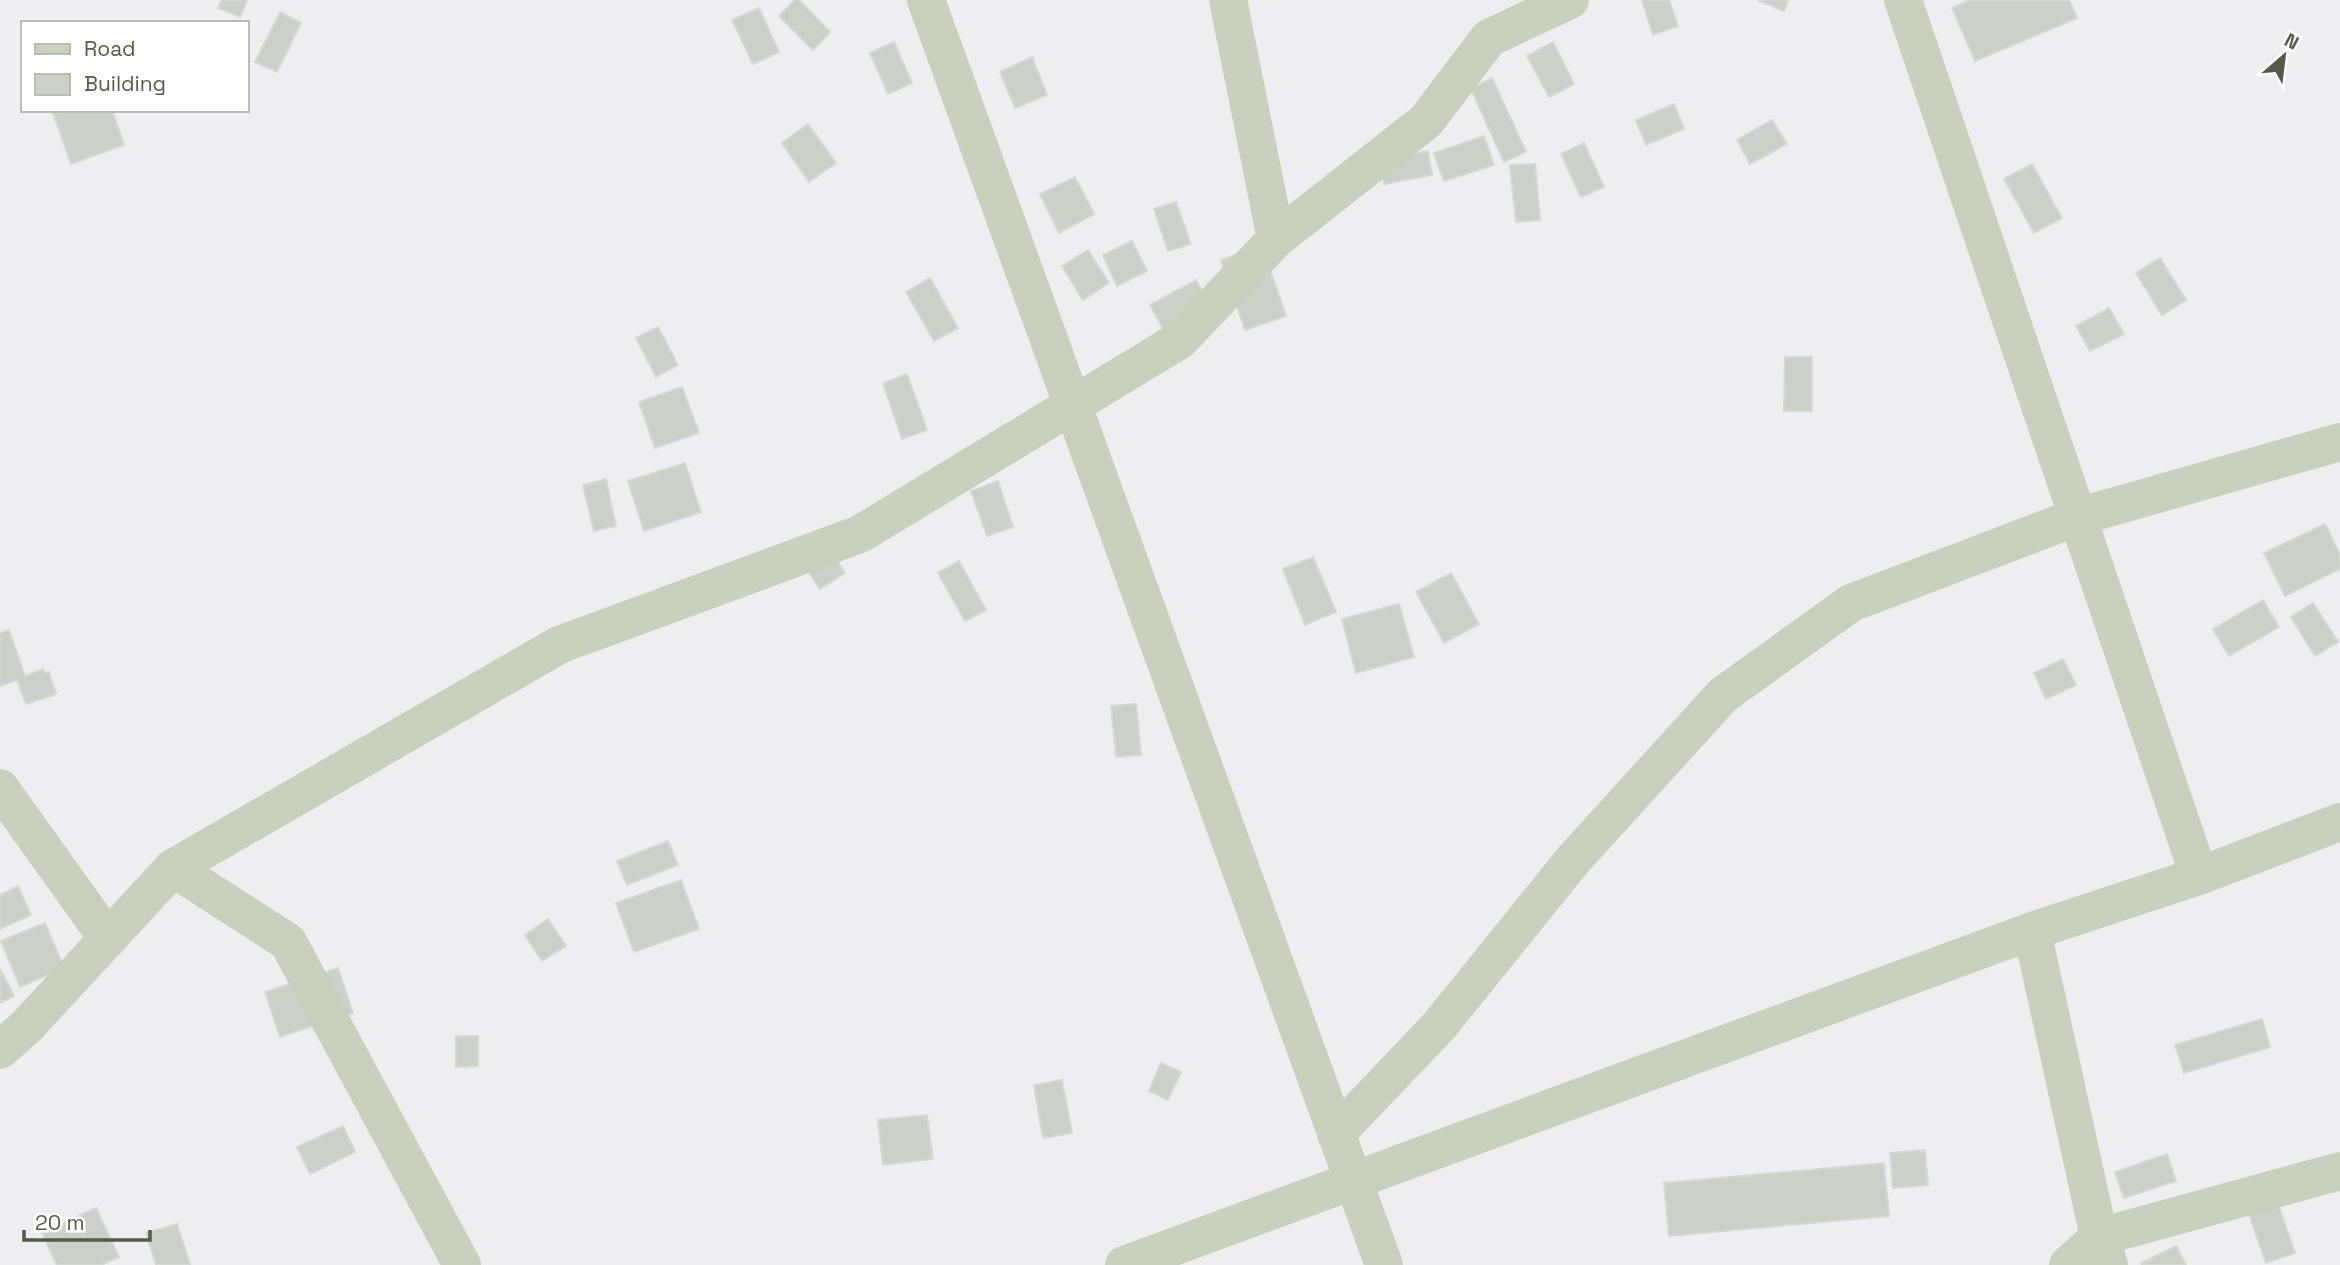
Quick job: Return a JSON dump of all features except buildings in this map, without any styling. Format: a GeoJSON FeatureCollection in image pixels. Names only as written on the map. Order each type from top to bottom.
{"type":"FeatureCollection","features":[{"type":"Feature","properties":{"kind":"street"},"geometry":{"type":"LineString","coordinates":[[926,0],[1384,1265]]}},
{"type":"Feature","properties":{"kind":"street"},"geometry":{"type":"LineString","coordinates":[[1228,0],[1276,239]]}},
{"type":"Feature","properties":{"kind":"street"},"geometry":{"type":"LineString","coordinates":[[0,1050],[27,1026],[173,868],[559,645],[860,534],[1180,340],[1276,239],[1426,121],[1489,38],[1570,0]]}},
{"type":"Feature","properties":{"kind":"street"},"geometry":{"type":"LineString","coordinates":[[1903,0],[2199,876]]}},
{"type":"Feature","properties":{"kind":"street"},"geometry":{"type":"LineString","coordinates":[[1336,1134],[1439,1026],[1573,860],[1723,695],[1851,603],[2077,517],[2340,442]]}},
{"type":"Feature","properties":{"kind":"street"},"geometry":{"type":"LineString","coordinates":[[0,789],[107,939]]}},
{"type":"Feature","properties":{"kind":"street"},"geometry":{"type":"LineString","coordinates":[[1124,1265],[2032,931],[2199,876],[2340,822]]}},
{"type":"Feature","properties":{"kind":"street"},"geometry":{"type":"LineString","coordinates":[[173,868],[288,942],[461,1265]]}},
{"type":"Feature","properties":{"kind":"street"},"geometry":{"type":"LineString","coordinates":[[2032,931],[2104,1251]]}},
{"type":"Feature","properties":{"kind":"street"},"geometry":{"type":"LineString","coordinates":[[2068,1265],[2340,1171]]}}]}
